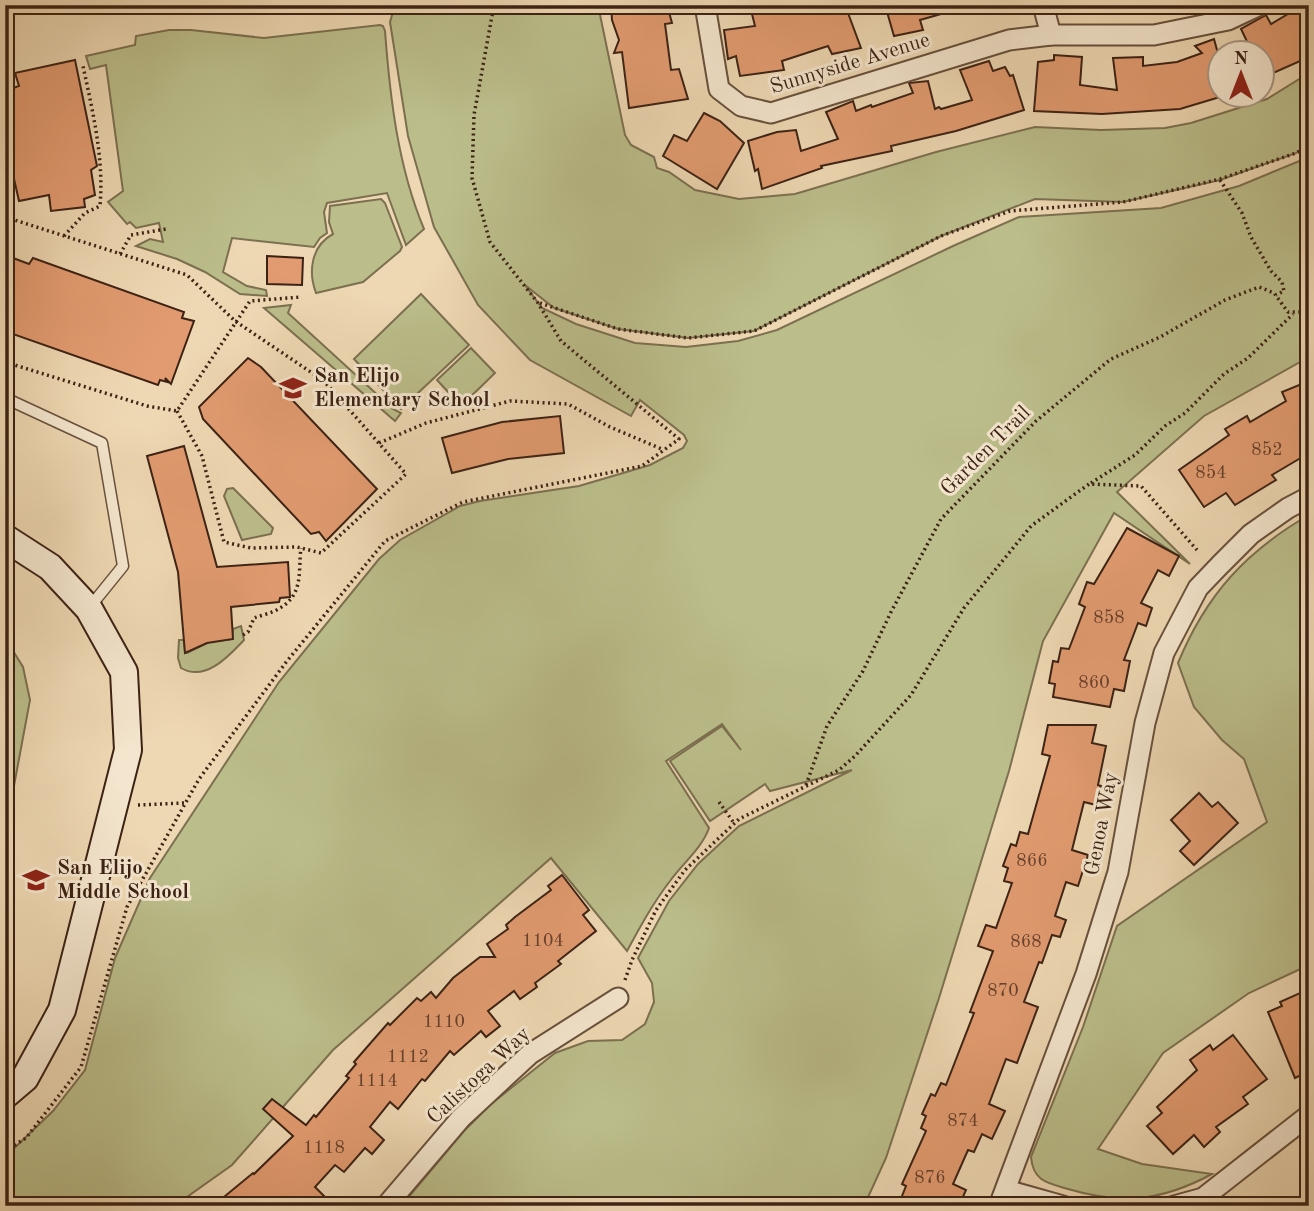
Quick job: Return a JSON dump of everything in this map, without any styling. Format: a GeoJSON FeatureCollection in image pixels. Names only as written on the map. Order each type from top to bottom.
{"type":"FeatureCollection","features":[{"type":"Feature","properties":{"kind":"street","name":"Sunnyside Avenue"},"geometry":{"type":"LineString","coordinates":[[705,5],[719,89],[741,106],[771,113],[1009,40],[1051,35],[1154,35],[1260,5]]}},
{"type":"Feature","properties":{"kind":"street"},"geometry":{"type":"LineString","coordinates":[[1043,5],[1051,35]]}},
{"type":"Feature","properties":{"kind":"street","name":"Genoa Way"},"geometry":{"type":"LineString","coordinates":[[1002,1198],[1086,974],[1118,872],[1145,723],[1164,653],[1198,589],[1212,573],[1251,534],[1309,497]]}},
{"type":"Feature","properties":{"kind":"street"},"geometry":{"type":"LineString","coordinates":[[5,538],[50,567],[89,608],[124,672],[128,750],[62,1010],[25,1078],[5,1095]]}},
{"type":"Feature","properties":{"kind":"street","name":"Calistoga Way"},"geometry":{"type":"LineString","coordinates":[[386,1206],[461,1118],[530,1054],[618,998]]}},
{"type":"Feature","properties":{"kind":"street"},"geometry":{"type":"LineString","coordinates":[[1174,1206],[1203,1198],[1309,1115]]}},
{"type":"Feature","properties":{"kind":"street"},"geometry":{"type":"LineString","coordinates":[[1002,1198],[1063,1206]]}},
{"type":"Feature","properties":{"kind":"lane"},"geometry":{"type":"LineString","coordinates":[[5,398],[102,443],[123,566],[89,608]]}},
{"type":"Feature","properties":{"kind":"path"},"geometry":{"type":"LineString","coordinates":[[5,1151],[26,1138],[81,1068],[127,907],[184,803],[287,661],[384,541],[463,502],[642,466],[679,439],[561,341],[538,303],[490,242],[472,178],[474,115],[494,5]]}},
{"type":"Feature","properties":{"kind":"path"},"geometry":{"type":"LineString","coordinates":[[64,236],[85,214],[100,206],[103,177],[99,143],[83,66]]}},
{"type":"Feature","properties":{"kind":"path"},"geometry":{"type":"LineString","coordinates":[[538,303],[618,329],[688,338],[754,331],[941,236],[1010,211],[1123,202],[1220,180],[1309,148]]}},
{"type":"Feature","properties":{"kind":"path"},"geometry":{"type":"LineString","coordinates":[[1220,180],[1242,213],[1251,237],[1271,271],[1282,282],[1284,291],[1276,295],[1288,312],[1309,309]]}},
{"type":"Feature","properties":{"kind":"path"},"geometry":{"type":"LineString","coordinates":[[5,217],[187,275],[236,321],[324,382],[406,474],[321,554],[301,548],[251,548],[224,542],[202,456],[177,411]]}},
{"type":"Feature","properties":{"kind":"path"},"geometry":{"type":"LineString","coordinates":[[120,254],[131,234],[166,229]]}},
{"type":"Feature","properties":{"kind":"path","name":"Garden Trail"},"geometry":{"type":"LineString","coordinates":[[806,785],[827,726],[863,671],[941,519],[1036,421],[1111,359],[1160,337],[1225,300],[1259,287],[1276,295]]}},
{"type":"Feature","properties":{"kind":"path"},"geometry":{"type":"LineString","coordinates":[[177,411],[250,301],[301,297]]}},
{"type":"Feature","properties":{"kind":"path"},"geometry":{"type":"LineString","coordinates":[[632,960],[656,910],[685,870],[734,823],[839,770],[855,756],[911,695],[964,608],[1031,526],[1135,454],[1185,413],[1224,374],[1248,358],[1294,313]]}},
{"type":"Feature","properties":{"kind":"path"},"geometry":{"type":"LineString","coordinates":[[5,362],[147,406],[177,411]]}},
{"type":"Feature","properties":{"kind":"path"},"geometry":{"type":"LineString","coordinates":[[379,443],[426,423],[510,401],[568,404],[610,427],[664,450]]}},
{"type":"Feature","properties":{"kind":"path"},"geometry":{"type":"LineString","coordinates":[[1089,484],[1140,486],[1197,550]]}},
{"type":"Feature","properties":{"kind":"path"},"geometry":{"type":"LineString","coordinates":[[243,635],[248,632],[254,618],[279,609],[291,599],[299,586],[301,548]]}},
{"type":"Feature","properties":{"kind":"path"},"geometry":{"type":"LineString","coordinates":[[719,802],[734,823]]}},
{"type":"Feature","properties":{"kind":"path"},"geometry":{"type":"LineString","coordinates":[[114,805],[158,806],[184,803]]}},
{"type":"Feature","properties":{"kind":"green space"},"geometry":{"type":"Polygon","coordinates":[[[395,5],[598,5],[625,135],[631,145],[654,157],[657,168],[669,172],[695,190],[739,199],[795,194],[936,152],[1035,127],[1101,130],[1165,128],[1238,108],[1276,108],[1276,93],[1309,73],[1309,146],[1296,153],[1220,180],[1123,202],[1035,199],[941,236],[754,331],[688,338],[618,329],[554,308],[525,285],[542,308],[576,324],[635,343],[686,347],[738,341],[777,330],[1019,217],[1161,208],[1239,186],[1309,157],[1309,357],[1204,416],[1117,492],[1190,564],[1114,513],[1043,641],[1009,771],[939,998],[886,1158],[864,1206],[401,1206],[464,1131],[491,1104],[555,1053],[588,1041],[622,1040],[645,1024],[654,1002],[652,983],[638,958],[669,901],[698,864],[739,826],[852,770],[770,791],[765,784],[710,821],[670,761],[722,726],[741,750],[722,724],[666,761],[709,828],[697,849],[658,898],[627,951],[551,858],[333,1050],[232,1165],[177,1204],[5,1206],[5,1157],[53,1111],[85,1070],[115,958],[150,878],[279,682],[379,559],[400,540],[460,506],[579,486],[650,465],[683,448],[687,441],[684,435],[640,400],[631,416],[530,360],[478,305],[434,227],[408,136],[390,22],[395,5]]]}},
{"type":"Feature","properties":{"kind":"green space"},"geometry":{"type":"Polygon","coordinates":[[[380,25],[385,31],[393,107],[402,157],[424,229],[406,245],[387,193],[327,203],[324,212],[327,233],[314,247],[232,238],[223,272],[247,286],[266,290],[267,296],[240,294],[205,272],[177,259],[136,246],[150,239],[163,242],[159,223],[136,228],[130,222],[127,224],[108,202],[123,191],[106,65],[90,69],[86,56],[135,45],[136,36],[169,30],[264,38],[380,25]]]}},
{"type":"Feature","properties":{"kind":"green space"},"geometry":{"type":"Polygon","coordinates":[[[381,199],[402,247],[400,251],[363,282],[316,293],[312,277],[313,260],[320,245],[333,234],[329,222],[330,206],[381,199]]]}},
{"type":"Feature","properties":{"kind":"green space"},"geometry":{"type":"Polygon","coordinates":[[[421,294],[469,345],[401,409],[354,359],[421,294]]]}},
{"type":"Feature","properties":{"kind":"green space"},"geometry":{"type":"Polygon","coordinates":[[[291,305],[288,313],[393,409],[401,413],[395,421],[264,308],[291,305]]]}},
{"type":"Feature","properties":{"kind":"green space"},"geometry":{"type":"Polygon","coordinates":[[[471,348],[495,373],[461,406],[437,380],[471,348]]]}},
{"type":"Feature","properties":{"kind":"green space"},"geometry":{"type":"Polygon","coordinates":[[[233,488],[273,528],[271,534],[242,540],[224,496],[227,489],[233,488]]]}},
{"type":"Feature","properties":{"kind":"green space"},"geometry":{"type":"Polygon","coordinates":[[[1309,515],[1309,965],[1249,993],[1163,1053],[1098,1149],[1142,1164],[1212,1174],[1176,1190],[1142,1198],[1106,1197],[1048,1183],[1038,1176],[1031,1157],[1083,1027],[1117,926],[1267,822],[1244,759],[1222,740],[1194,707],[1178,663],[1201,616],[1230,577],[1266,544],[1309,515]]]}},
{"type":"Feature","properties":{"kind":"green space"},"geometry":{"type":"Polygon","coordinates":[[[241,626],[244,640],[216,666],[199,672],[181,668],[178,658],[179,640],[184,640],[187,653],[209,642],[232,639],[233,629],[241,626]]]}},
{"type":"Feature","properties":{"kind":"green space"},"geometry":{"type":"Polygon","coordinates":[[[5,638],[23,667],[30,700],[5,834],[5,638]]]}},
{"type":"Feature","properties":{"kind":"building"},"geometry":{"type":"Polygon","coordinates":[[[611,5],[667,5],[672,23],[665,24],[671,70],[679,69],[688,99],[629,108],[622,52],[614,53],[619,40],[612,20],[611,5]]]}},
{"type":"Feature","properties":{"kind":"building"},"geometry":{"type":"Polygon","coordinates":[[[813,5],[845,5],[861,48],[832,54],[828,46],[782,61],[784,70],[740,76],[736,56],[728,59],[724,30],[755,26],[751,10],[770,7],[772,13],[813,5]]]}},
{"type":"Feature","properties":{"kind":"building"},"geometry":{"type":"Polygon","coordinates":[[[885,5],[954,5],[955,10],[920,20],[923,30],[894,36],[885,5]]]}},
{"type":"Feature","properties":{"kind":"building"},"geometry":{"type":"Polygon","coordinates":[[[1303,5],[1309,5],[1309,57],[1276,72],[1276,38],[1245,38],[1241,29],[1266,15],[1271,24],[1303,5]]]}},
{"type":"Feature","properties":{"kind":"building"},"geometry":{"type":"Polygon","coordinates":[[[1206,42],[1206,101],[1180,109],[1102,114],[1034,111],[1038,62],[1054,60],[1054,55],[1082,57],[1080,85],[1117,90],[1113,58],[1143,57],[1143,66],[1177,62],[1202,53],[1195,46],[1206,42]]]}},
{"type":"Feature","properties":{"kind":"building"},"geometry":{"type":"Polygon","coordinates":[[[75,60],[97,166],[91,170],[95,195],[84,199],[85,207],[51,211],[49,195],[19,201],[5,139],[5,91],[19,86],[15,73],[75,60]]]}},
{"type":"Feature","properties":{"kind":"building"},"geometry":{"type":"Polygon","coordinates":[[[989,61],[993,71],[1005,67],[1010,76],[1013,75],[1024,110],[956,131],[891,146],[892,151],[821,166],[822,168],[762,189],[748,141],[777,132],[796,130],[801,151],[838,139],[826,112],[853,101],[856,111],[913,93],[909,83],[928,81],[935,109],[972,100],[960,70],[989,61]]]}},
{"type":"Feature","properties":{"kind":"building"},"geometry":{"type":"Polygon","coordinates":[[[704,113],[720,121],[744,143],[717,189],[663,156],[674,135],[687,141],[704,113]]]}},
{"type":"Feature","properties":{"kind":"building"},"geometry":{"type":"Polygon","coordinates":[[[5,255],[29,264],[33,258],[184,312],[182,318],[194,321],[171,384],[165,378],[167,382],[160,380],[158,385],[7,332],[12,319],[5,317],[5,255]]]}},
{"type":"Feature","properties":{"kind":"building"},"geometry":{"type":"Polygon","coordinates":[[[267,256],[303,258],[302,285],[267,284],[267,256]]]}},
{"type":"Feature","properties":{"kind":"building"},"geometry":{"type":"Polygon","coordinates":[[[248,358],[261,367],[377,489],[326,541],[319,532],[311,534],[203,419],[199,407],[248,358]]]}},
{"type":"Feature","properties":{"kind":"building"},"geometry":{"type":"Polygon","coordinates":[[[1309,381],[1309,453],[1272,475],[1276,480],[1235,505],[1226,493],[1204,507],[1179,470],[1229,435],[1225,429],[1247,416],[1250,422],[1286,401],[1282,392],[1309,381]]]}},
{"type":"Feature","properties":{"kind":"building"},"geometry":{"type":"Polygon","coordinates":[[[560,416],[564,453],[508,459],[452,473],[442,438],[502,422],[560,416]]]}},
{"type":"Feature","properties":{"kind":"building"},"geometry":{"type":"Polygon","coordinates":[[[184,446],[217,567],[288,562],[290,597],[280,598],[279,602],[231,607],[233,639],[207,643],[185,653],[178,572],[147,456],[184,446]]]}},
{"type":"Feature","properties":{"kind":"building"},"geometry":{"type":"Polygon","coordinates":[[[1127,528],[1179,556],[1169,576],[1158,570],[1141,603],[1152,608],[1146,626],[1138,623],[1124,660],[1130,661],[1124,691],[1114,689],[1110,707],[1053,697],[1055,684],[1049,683],[1053,661],[1058,662],[1061,648],[1069,649],[1085,607],[1079,604],[1087,582],[1094,584],[1127,528]]]}},
{"type":"Feature","properties":{"kind":"building"},"geometry":{"type":"Polygon","coordinates":[[[1048,725],[1096,725],[1092,743],[1106,746],[1096,805],[1084,802],[1072,850],[1088,855],[1078,886],[1066,882],[1055,916],[1066,920],[1060,937],[1052,935],[1024,1002],[1038,1007],[1017,1063],[1006,1059],[989,1104],[1005,1111],[992,1139],[982,1134],[974,1152],[968,1150],[953,1184],[966,1190],[959,1206],[898,1206],[906,1186],[902,1184],[926,1131],[921,1128],[926,1116],[922,1114],[931,1094],[935,1096],[941,1083],[946,1085],[974,1013],[970,1012],[993,951],[978,946],[986,925],[996,928],[1012,883],[1004,881],[1008,868],[1003,866],[1011,844],[1016,846],[1020,832],[1028,834],[1050,756],[1042,754],[1048,725]]]}},
{"type":"Feature","properties":{"kind":"building"},"geometry":{"type":"Polygon","coordinates":[[[1199,793],[1212,807],[1218,802],[1238,823],[1194,865],[1180,851],[1190,841],[1171,820],[1199,793]]]}},
{"type":"Feature","properties":{"kind":"building"},"geometry":{"type":"Polygon","coordinates":[[[562,875],[589,910],[583,915],[596,931],[558,961],[561,964],[535,983],[537,987],[520,999],[514,991],[488,1011],[500,1026],[486,1037],[481,1031],[454,1055],[450,1051],[425,1081],[422,1079],[398,1109],[390,1102],[370,1127],[384,1140],[372,1154],[365,1148],[344,1172],[335,1165],[315,1187],[325,1197],[316,1206],[213,1206],[254,1174],[293,1136],[263,1109],[272,1099],[306,1125],[349,1078],[346,1076],[356,1064],[354,1062],[388,1023],[390,1025],[417,998],[421,1001],[431,992],[436,998],[453,978],[480,957],[495,957],[487,944],[508,929],[506,925],[515,917],[551,890],[548,886],[562,875]]]}},
{"type":"Feature","properties":{"kind":"building"},"geometry":{"type":"Polygon","coordinates":[[[1300,993],[1302,999],[1309,996],[1309,1071],[1295,1078],[1268,1012],[1282,1006],[1280,1002],[1300,993]]]}},
{"type":"Feature","properties":{"kind":"building"},"geometry":{"type":"Polygon","coordinates":[[[1233,1035],[1267,1079],[1243,1097],[1248,1104],[1216,1127],[1220,1132],[1204,1147],[1194,1135],[1173,1154],[1147,1126],[1162,1113],[1157,1107],[1197,1070],[1190,1060],[1210,1045],[1213,1050],[1233,1035]]]}},
{"type":"Feature","properties":{"kind":"place","name":"San Elijo Elementary School"},"geometry":{"type":"Point","coordinates":[293,388]}},
{"type":"Feature","properties":{"kind":"place","name":"San Elijo Middle School"},"geometry":{"type":"Point","coordinates":[36,880]}}]}
